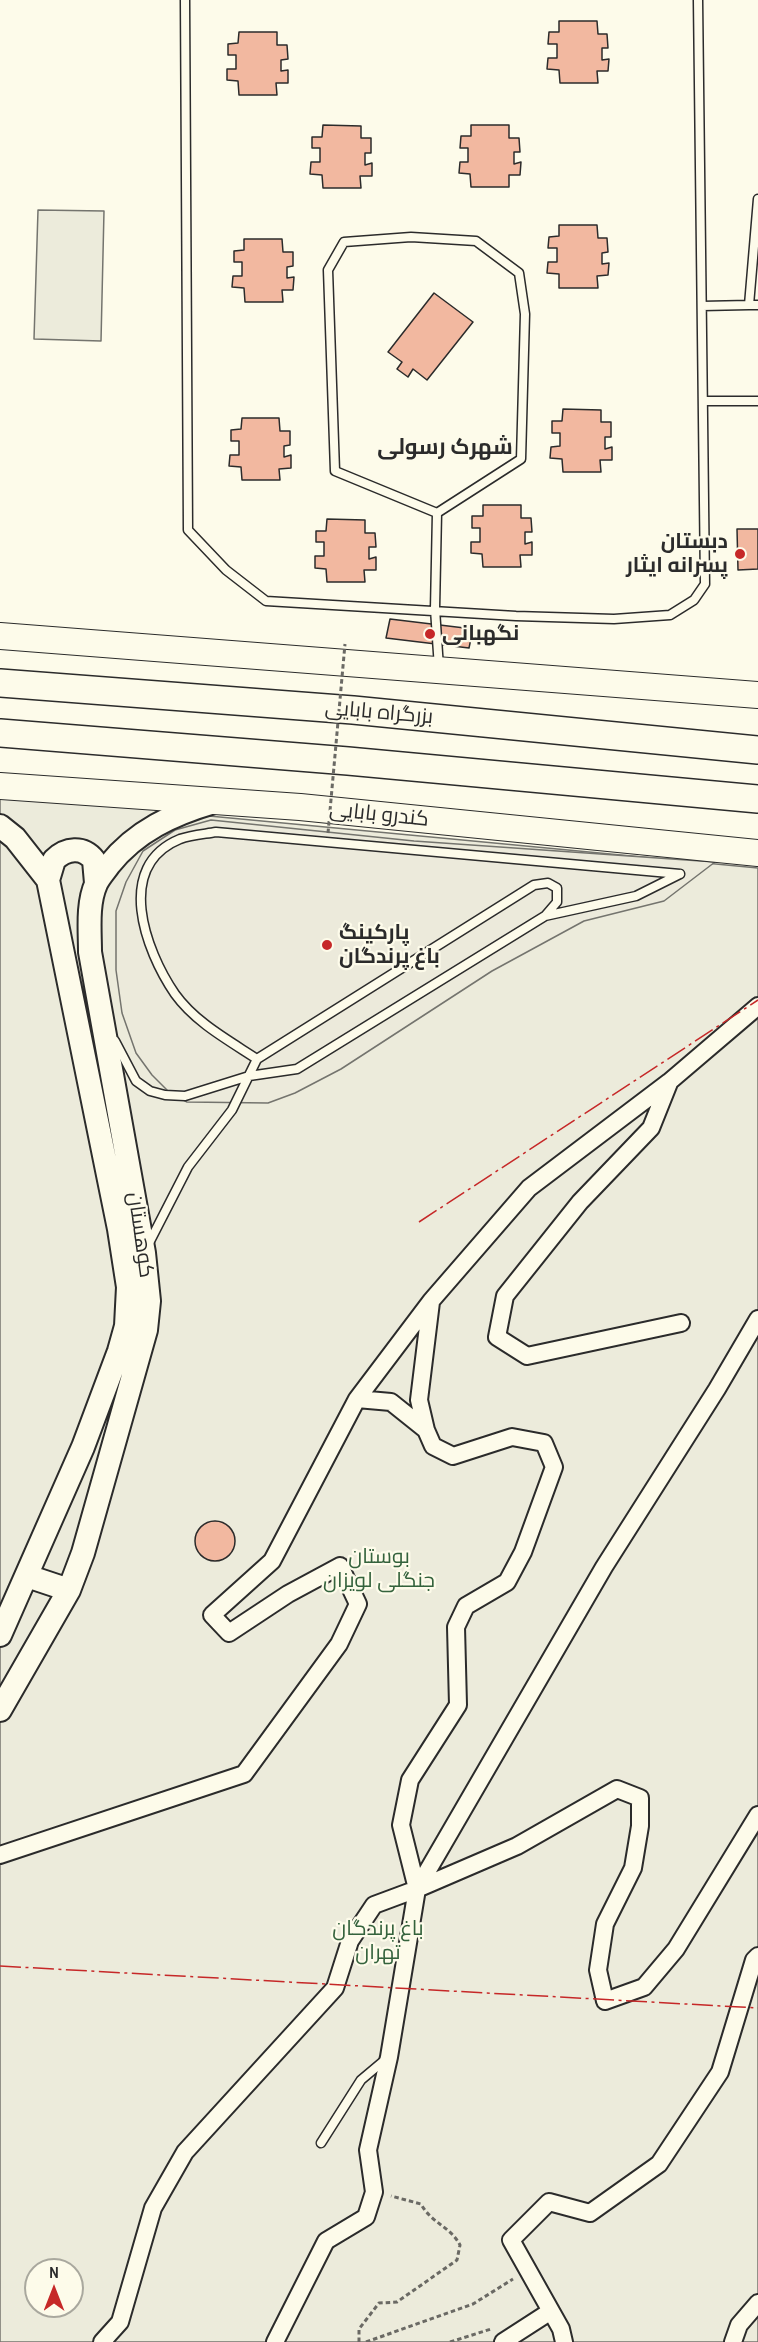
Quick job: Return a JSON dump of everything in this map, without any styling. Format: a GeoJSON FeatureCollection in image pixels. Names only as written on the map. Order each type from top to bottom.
{"type":"FeatureCollection","features":[{"type":"Feature","properties":{"kind":"highway","name":"بزرگراه بابایی"},"geometry":{"type":"LineString","coordinates":[[0,682],[353,710],[758,750]]}},
{"type":"Feature","properties":{"kind":"highway"},"geometry":{"type":"LineString","coordinates":[[0,733],[758,799]]}},
{"type":"Feature","properties":{"kind":"main road"},"geometry":{"type":"LineString","coordinates":[[0,636],[758,695]]}},
{"type":"Feature","properties":{"kind":"main road"},"geometry":{"type":"LineString","coordinates":[[0,744],[103,741]]}},
{"type":"Feature","properties":{"kind":"main road","name":"کندرو بابایی"},"geometry":{"type":"LineString","coordinates":[[0,786],[312,808],[758,853]]}},
{"type":"Feature","properties":{"kind":"main road"},"geometry":{"type":"LineString","coordinates":[[96,883],[118,855],[146,830],[173,816],[215,802]]}},
{"type":"Feature","properties":{"kind":"main road","name":"کوهستان"},"geometry":{"type":"LineString","coordinates":[[0,826],[15,838],[48,880],[119,1229],[128,1287],[126,1326],[119,1351],[83,1447],[0,1635]]}},
{"type":"Feature","properties":{"kind":"main road"},"geometry":{"type":"LineString","coordinates":[[48,880],[50,866],[54,860],[64,852],[77,850],[90,855],[94,860],[96,883]]}},
{"type":"Feature","properties":{"kind":"main road","name":"کوهستان"},"geometry":{"type":"LineString","coordinates":[[0,1710],[69,1590],[83,1553],[146,1330],[149,1301],[144,1254],[99,1005],[90,933],[96,883]]}},
{"type":"Feature","properties":{"kind":"main road"},"geometry":{"type":"LineString","coordinates":[[27,1576],[69,1590]]}},
{"type":"Feature","properties":{"kind":"street"},"geometry":{"type":"LineString","coordinates":[[0,1855],[244,1774],[339,1644],[358,1604],[340,1566],[288,1594],[229,1633],[212,1615],[272,1561],[357,1399],[431,1301],[529,1188],[669,1082],[758,1006]]}},
{"type":"Feature","properties":{"kind":"street"},"geometry":{"type":"LineString","coordinates":[[669,1082],[651,1128],[580,1202],[505,1296],[497,1336],[527,1356],[681,1323]]}},
{"type":"Feature","properties":{"kind":"street"},"geometry":{"type":"LineString","coordinates":[[417,1889],[401,1825],[410,1780],[458,1705],[456,1627],[466,1606],[507,1582],[523,1552],[554,1467],[544,1443],[512,1437],[453,1456],[433,1446],[426,1430],[419,1400],[431,1301]]}},
{"type":"Feature","properties":{"kind":"street"},"geometry":{"type":"LineString","coordinates":[[275,2342],[327,2241],[366,2217],[374,2192],[368,2150],[389,2057],[417,1889],[604,1567],[717,1389],[758,1319]]}},
{"type":"Feature","properties":{"kind":"street"},"geometry":{"type":"LineString","coordinates":[[357,1399],[391,1402],[426,1430]]}},
{"type":"Feature","properties":{"kind":"street"},"geometry":{"type":"LineString","coordinates":[[102,2342],[120,2322],[153,2208],[184,2152],[335,1988],[350,1941],[374,1905],[517,1846],[617,1789],[640,1797],[640,1826],[633,1868],[605,1924],[598,1970],[605,2001],[644,1988],[676,1949],[758,1815]]}},
{"type":"Feature","properties":{"kind":"street"},"geometry":{"type":"LineString","coordinates":[[564,2342],[561,2329],[511,2240],[549,2202],[590,2213],[659,2164],[720,2072],[754,1960],[758,1956]]}},
{"type":"Feature","properties":{"kind":"street"},"geometry":{"type":"LineString","coordinates":[[733,2342],[739,2325],[758,2303]]}},
{"type":"Feature","properties":{"kind":"street"},"geometry":{"type":"LineString","coordinates":[[503,2342],[551,2311]]}},
{"type":"Feature","properties":{"kind":"lane"},"geometry":{"type":"LineString","coordinates":[[185,0],[188,530],[226,570],[266,601],[435,609],[516,616],[614,619],[670,615],[694,600],[705,584],[698,0]]}},
{"type":"Feature","properties":{"kind":"lane"},"geometry":{"type":"LineString","coordinates":[[702,306],[753,305],[758,199]]}},
{"type":"Feature","properties":{"kind":"lane"},"geometry":{"type":"LineString","coordinates":[[411,237],[476,241],[519,273],[525,314],[521,459],[437,513],[335,471],[328,270],[344,242],[411,237]]}},
{"type":"Feature","properties":{"kind":"lane"},"geometry":{"type":"LineString","coordinates":[[704,401],[758,401]]}},
{"type":"Feature","properties":{"kind":"lane"},"geometry":{"type":"LineString","coordinates":[[437,513],[435,609],[440,670]]}},
{"type":"Feature","properties":{"kind":"lane"},"geometry":{"type":"LineString","coordinates":[[257,1059],[199,1019],[175,994],[155,957],[144,926],[139,895],[151,861],[179,839],[216,832],[680,874],[636,896],[545,916]]}},
{"type":"Feature","properties":{"kind":"lane"},"geometry":{"type":"LineString","coordinates":[[99,1005],[136,1081],[150,1091],[165,1095],[185,1096],[249,1076],[297,1069],[545,916],[557,902],[557,888],[548,883],[534,885],[257,1059],[249,1076],[232,1110],[188,1167],[144,1254]]}},
{"type":"Feature","properties":{"kind":"lane"},"geometry":{"type":"LineString","coordinates":[[321,2143],[361,2079],[389,2057]]}},
{"type":"Feature","properties":{"kind":"path"},"geometry":{"type":"LineString","coordinates":[[328,833],[345,644]]}},
{"type":"Feature","properties":{"kind":"path"},"geometry":{"type":"LineString","coordinates":[[359,2342],[360,2329],[379,2302],[397,2302],[440,2272],[457,2260],[460,2245],[453,2233],[428,2217],[421,2204],[374,2192]]}},
{"type":"Feature","properties":{"kind":"path"},"geometry":{"type":"LineString","coordinates":[[366,2342],[473,2304],[516,2277]]}},
{"type":"Feature","properties":{"kind":"green space"},"geometry":{"type":"Polygon","coordinates":[[[38,210],[104,211],[101,341],[34,339],[38,210]]]}},
{"type":"Feature","properties":{"kind":"green space","name":"بوستان جنگلی لویزان"},"geometry":{"type":"Polygon","coordinates":[[[0,793],[178,809],[167,812],[758,868],[758,2342],[0,2342],[0,793]]]}},
{"type":"Feature","properties":{"kind":"shaded area","name":"پارکینگ باغ پرندگان"},"geometry":{"type":"Polygon","coordinates":[[[211,820],[414,841],[715,862],[664,901],[584,921],[492,971],[341,1069],[295,1093],[268,1103],[187,1102],[169,1092],[152,1075],[136,1053],[122,1013],[116,970],[116,911],[126,882],[143,851],[175,830],[211,820]]]}},
{"type":"Feature","properties":{"kind":"building"},"geometry":{"type":"Polygon","coordinates":[[[559,21],[597,21],[598,34],[607,34],[608,48],[602,48],[602,60],[609,59],[608,71],[597,71],[598,83],[560,83],[559,70],[547,69],[548,58],[557,58],[557,44],[548,44],[549,32],[559,32],[559,21]]]}},
{"type":"Feature","properties":{"kind":"building"},"geometry":{"type":"Polygon","coordinates":[[[239,32],[277,32],[277,45],[287,45],[288,59],[281,60],[281,71],[288,70],[288,83],[276,83],[277,95],[239,95],[238,81],[227,80],[227,69],[236,69],[236,55],[228,55],[228,44],[238,43],[239,32]]]}},
{"type":"Feature","properties":{"kind":"building"},"geometry":{"type":"Polygon","coordinates":[[[323,125],[361,126],[361,138],[371,138],[371,153],[365,153],[365,165],[372,163],[372,176],[360,176],[361,188],[323,188],[322,175],[310,174],[311,162],[320,162],[320,148],[312,148],[312,137],[322,137],[323,125]]]}},
{"type":"Feature","properties":{"kind":"building"},"geometry":{"type":"Polygon","coordinates":[[[471,125],[509,125],[509,138],[519,138],[520,152],[514,152],[514,164],[521,162],[520,175],[509,175],[509,187],[471,187],[470,174],[459,173],[460,162],[468,162],[468,148],[460,148],[461,136],[471,136],[471,125]]]}},
{"type":"Feature","properties":{"kind":"building"},"geometry":{"type":"Polygon","coordinates":[[[559,225],[597,225],[598,238],[607,238],[608,252],[602,253],[602,264],[609,263],[608,275],[597,276],[598,288],[559,288],[559,274],[547,273],[548,262],[557,262],[557,248],[548,248],[549,237],[559,236],[559,225]]]}},
{"type":"Feature","properties":{"kind":"building"},"geometry":{"type":"Polygon","coordinates":[[[244,239],[282,239],[283,252],[293,252],[293,266],[287,267],[287,278],[294,277],[293,290],[282,290],[283,302],[245,302],[244,288],[232,287],[233,276],[242,276],[242,262],[234,262],[234,251],[244,250],[244,239]]]}},
{"type":"Feature","properties":{"kind":"building"},"geometry":{"type":"Polygon","coordinates":[[[434,293],[473,322],[427,380],[413,369],[408,377],[397,369],[402,362],[388,352],[434,293]]]}},
{"type":"Feature","properties":{"kind":"building"},"geometry":{"type":"Polygon","coordinates":[[[563,409],[601,410],[601,422],[611,422],[611,437],[605,437],[605,449],[612,447],[612,460],[600,460],[601,472],[563,472],[562,459],[550,458],[551,447],[560,446],[560,433],[552,433],[552,421],[562,421],[563,409]]]}},
{"type":"Feature","properties":{"kind":"building"},"geometry":{"type":"Polygon","coordinates":[[[242,418],[279,418],[280,431],[290,431],[290,445],[284,446],[284,457],[291,455],[291,468],[279,469],[280,480],[242,480],[241,467],[229,466],[230,455],[239,455],[239,441],[231,441],[231,430],[241,429],[242,418]]]}},
{"type":"Feature","properties":{"kind":"building"},"geometry":{"type":"Polygon","coordinates":[[[483,505],[521,505],[521,518],[531,518],[532,532],[525,532],[525,544],[532,542],[532,555],[520,555],[521,567],[483,567],[482,554],[471,553],[471,542],[480,542],[480,528],[472,528],[472,516],[483,516],[483,505]]]}},
{"type":"Feature","properties":{"kind":"building"},"geometry":{"type":"Polygon","coordinates":[[[327,519],[365,520],[365,533],[375,533],[376,547],[369,547],[369,559],[376,557],[376,570],[364,570],[365,582],[327,582],[326,569],[315,568],[315,556],[324,556],[324,542],[316,542],[316,531],[326,531],[327,519]]]}},
{"type":"Feature","properties":{"kind":"building","name":"دبستان پسرانه ایثار"},"geometry":{"type":"Polygon","coordinates":[[[737,529],[758,529],[758,569],[738,570],[737,529]]]}},
{"type":"Feature","properties":{"kind":"building","name":"نگهبانی"},"geometry":{"type":"Polygon","coordinates":[[[390,619],[473,629],[469,648],[386,638],[390,619]]]}},
{"type":"Feature","properties":{"kind":"building"},"geometry":{"type":"Polygon","coordinates":[[[215,1521],[229,1527],[235,1541],[229,1555],[215,1561],[201,1555],[195,1541],[201,1527],[215,1521]]]}},
{"type":"Feature","properties":{"kind":"power"},"geometry":{"type":"LineString","coordinates":[[419,1222],[758,1000]]}},
{"type":"Feature","properties":{"kind":"power"},"geometry":{"type":"LineString","coordinates":[[0,1966],[758,2008]]}},
{"type":"Feature","properties":{"kind":"place","name":"دبستان پسرانه ایثار"},"geometry":{"type":"Point","coordinates":[740,554]}},
{"type":"Feature","properties":{"kind":"place","name":"نگهبانی"},"geometry":{"type":"Point","coordinates":[430,634]}},
{"type":"Feature","properties":{"kind":"place","name":"پارکینگ باغ پرندگان"},"geometry":{"type":"Point","coordinates":[327,945]}},
{"type":"Feature","properties":{"kind":"district","name":"شهرک رسولی"},"geometry":{"type":"Point","coordinates":[445,448]}},
{"type":"Feature","properties":{"kind":"park label","name":"باغ پرندگان تهران"},"geometry":{"type":"Point","coordinates":[378,1941]}}]}
